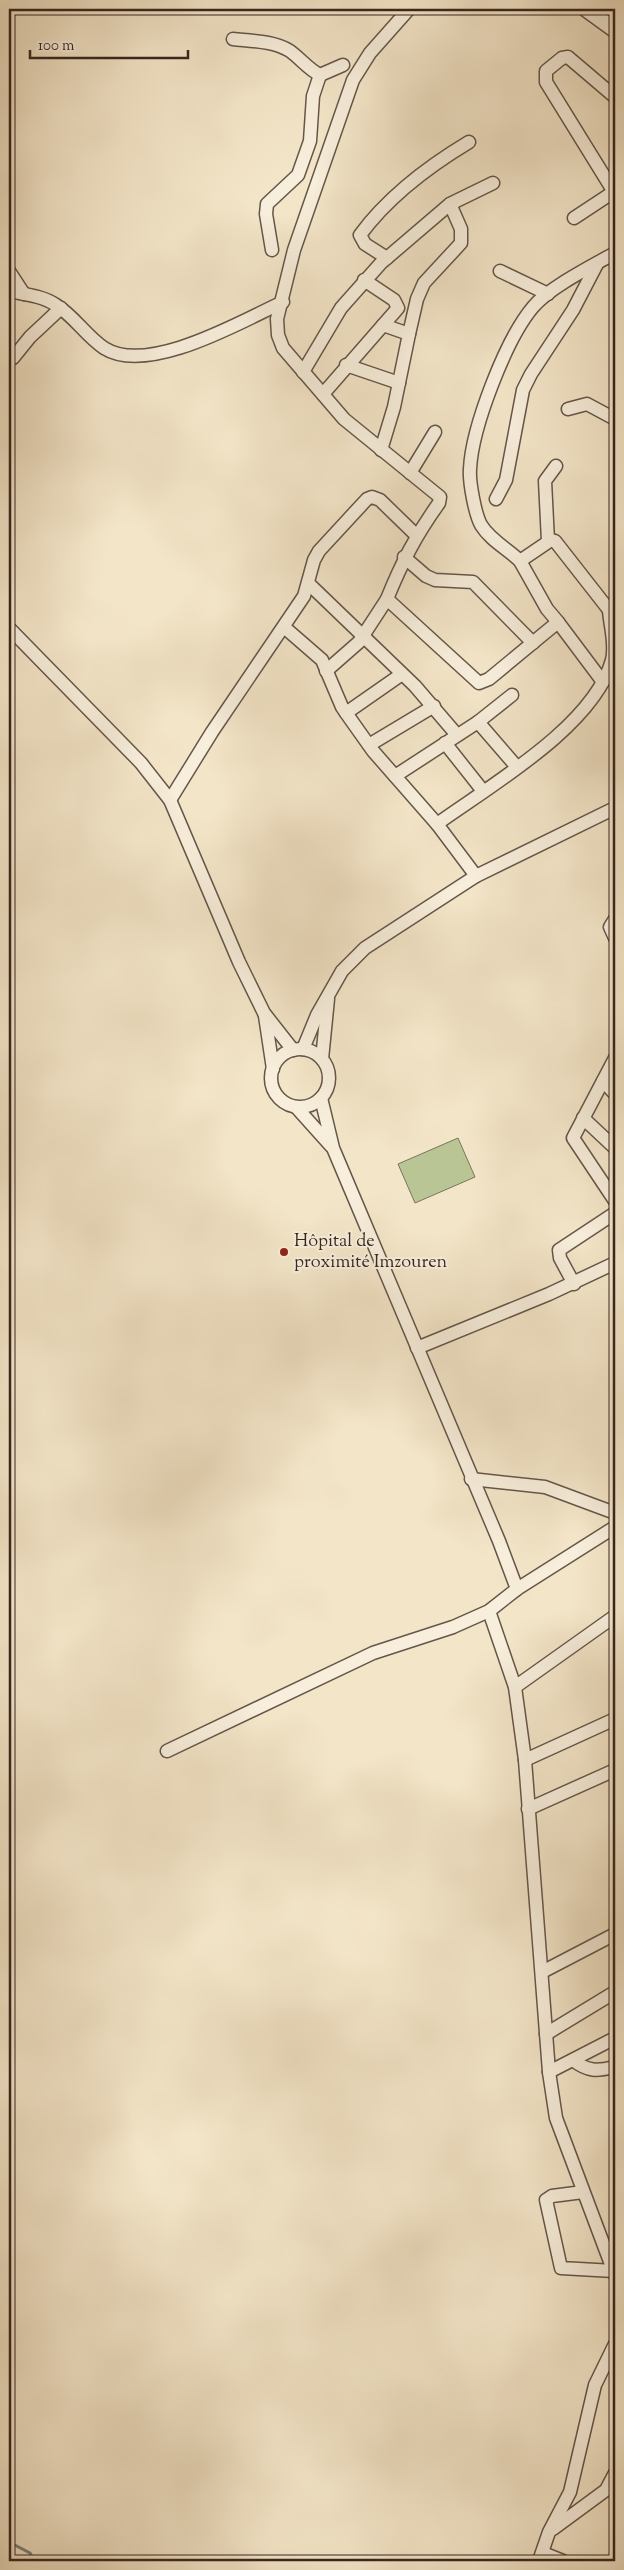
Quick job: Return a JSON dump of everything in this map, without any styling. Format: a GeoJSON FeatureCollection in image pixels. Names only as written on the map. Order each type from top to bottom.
{"type":"FeatureCollection","features":[{"type":"Feature","properties":{"kind":"street"},"geometry":{"type":"LineString","coordinates":[[326,671],[363,636],[387,599],[404,557],[416,534],[439,504],[440,497],[344,419],[279,342],[277,320],[304,218],[353,80],[370,53],[409,9]]}},
{"type":"Feature","properties":{"kind":"street"},"geometry":{"type":"LineString","coordinates":[[586,9],[615,30]]}},
{"type":"Feature","properties":{"kind":"street"},"geometry":{"type":"LineString","coordinates":[[233,39],[259,41],[290,51],[302,64],[320,75]]}},
{"type":"Feature","properties":{"kind":"street"},"geometry":{"type":"LineString","coordinates":[[574,218],[614,195],[546,82],[546,71],[562,58],[568,57],[615,97]]}},
{"type":"Feature","properties":{"kind":"street"},"geometry":{"type":"LineString","coordinates":[[272,250],[266,214],[267,204],[298,175],[310,141],[312,102],[320,75],[343,65]]}},
{"type":"Feature","properties":{"kind":"street"},"geometry":{"type":"LineString","coordinates":[[387,258],[365,244],[360,235],[391,200],[441,159],[469,142]]}},
{"type":"Feature","properties":{"kind":"street"},"geometry":{"type":"LineString","coordinates":[[303,372],[341,308],[364,280],[450,204],[493,183]]}},
{"type":"Feature","properties":{"kind":"street"},"geometry":{"type":"LineString","coordinates":[[381,450],[400,383],[417,299],[424,283],[460,243],[462,229],[450,204]]}},
{"type":"Feature","properties":{"kind":"street"},"geometry":{"type":"LineString","coordinates":[[603,682],[546,609],[520,561],[490,536],[482,525],[476,513],[469,471],[474,442],[498,372],[519,326],[533,306],[548,294],[615,253]]}},
{"type":"Feature","properties":{"kind":"street"},"geometry":{"type":"LineString","coordinates":[[496,499],[506,480],[523,390],[531,374],[573,310],[597,264]]}},
{"type":"Feature","properties":{"kind":"street"},"geometry":{"type":"LineString","coordinates":[[500,271],[548,294]]}},
{"type":"Feature","properties":{"kind":"street"},"geometry":{"type":"LineString","coordinates":[[9,272],[24,294]]}},
{"type":"Feature","properties":{"kind":"street"},"geometry":{"type":"LineString","coordinates":[[323,394],[346,365],[396,311],[398,305],[364,280]]}},
{"type":"Feature","properties":{"kind":"street"},"geometry":{"type":"LineString","coordinates":[[9,291],[44,299],[61,308],[105,348],[132,355],[183,348],[283,302]]}},
{"type":"Feature","properties":{"kind":"street"},"geometry":{"type":"LineString","coordinates":[[13,358],[30,337],[61,308]]}},
{"type":"Feature","properties":{"kind":"street"},"geometry":{"type":"LineString","coordinates":[[383,325],[409,334]]}},
{"type":"Feature","properties":{"kind":"street"},"geometry":{"type":"LineString","coordinates":[[346,365],[400,383]]}},
{"type":"Feature","properties":{"kind":"street"},"geometry":{"type":"LineString","coordinates":[[568,409],[587,404],[615,419]]}},
{"type":"Feature","properties":{"kind":"street"},"geometry":{"type":"LineString","coordinates":[[410,473],[435,432]]}},
{"type":"Feature","properties":{"kind":"street"},"geometry":{"type":"LineString","coordinates":[[548,541],[545,481],[556,466]]}},
{"type":"Feature","properties":{"kind":"street"},"geometry":{"type":"LineString","coordinates":[[170,800],[212,732],[304,596],[319,550],[367,499],[372,497],[380,500],[416,534]]}},
{"type":"Feature","properties":{"kind":"street"},"geometry":{"type":"LineString","coordinates":[[437,824],[566,729],[584,710],[603,682],[612,658],[612,609],[555,541],[548,541],[520,561]]}},
{"type":"Feature","properties":{"kind":"street"},"geometry":{"type":"LineString","coordinates":[[404,557],[426,576],[435,580],[472,582],[534,643]]}},
{"type":"Feature","properties":{"kind":"street"},"geometry":{"type":"LineString","coordinates":[[308,582],[434,706],[456,736]]}},
{"type":"Feature","properties":{"kind":"street"},"geometry":{"type":"LineString","coordinates":[[387,599],[479,683],[489,679],[558,622]]}},
{"type":"Feature","properties":{"kind":"street"},"geometry":{"type":"LineString","coordinates":[[284,627],[322,660],[346,713],[369,745],[437,824],[476,876]]}},
{"type":"Feature","properties":{"kind":"street"},"geometry":{"type":"LineString","coordinates":[[9,628],[141,763],[170,800],[239,962],[264,1013],[273,1069],[272,1087],[277,1096],[283,1102],[296,1107],[306,1106],[321,1098],[326,1090],[329,1078],[328,1068],[314,1052],[298,1049],[284,1054],[273,1069]]}},
{"type":"Feature","properties":{"kind":"street"},"geometry":{"type":"LineString","coordinates":[[346,713],[402,674]]}},
{"type":"Feature","properties":{"kind":"street"},"geometry":{"type":"LineString","coordinates":[[395,776],[478,722],[512,695]]}},
{"type":"Feature","properties":{"kind":"street"},"geometry":{"type":"LineString","coordinates":[[369,745],[434,706]]}},
{"type":"Feature","properties":{"kind":"street"},"geometry":{"type":"LineString","coordinates":[[478,722],[516,766]]}},
{"type":"Feature","properties":{"kind":"street"},"geometry":{"type":"LineString","coordinates":[[444,743],[483,791]]}},
{"type":"Feature","properties":{"kind":"street"},"geometry":{"type":"LineString","coordinates":[[298,1049],[342,971],[365,948],[476,876],[615,808]]}},
{"type":"Feature","properties":{"kind":"street"},"geometry":{"type":"LineString","coordinates":[[615,919],[610,927],[615,938]]}},
{"type":"Feature","properties":{"kind":"street"},"geometry":{"type":"LineString","coordinates":[[322,1059],[329,993]]}},
{"type":"Feature","properties":{"kind":"street"},"geometry":{"type":"LineString","coordinates":[[264,1013],[298,1049]]}},
{"type":"Feature","properties":{"kind":"street"},"geometry":{"type":"LineString","coordinates":[[615,1058],[573,1138],[615,1201]]}},
{"type":"Feature","properties":{"kind":"street"},"geometry":{"type":"LineString","coordinates":[[603,1081],[615,1094]]}},
{"type":"Feature","properties":{"kind":"street"},"geometry":{"type":"LineString","coordinates":[[321,1098],[333,1148],[471,1479],[499,1541],[516,1589]]}},
{"type":"Feature","properties":{"kind":"street"},"geometry":{"type":"LineString","coordinates":[[296,1107],[333,1148]]}},
{"type":"Feature","properties":{"kind":"street"},"geometry":{"type":"LineString","coordinates":[[583,1118],[615,1148]]}},
{"type":"Feature","properties":{"kind":"street"},"geometry":{"type":"LineString","coordinates":[[574,1284],[560,1258],[559,1250],[615,1213]]}},
{"type":"Feature","properties":{"kind":"street"},"geometry":{"type":"LineString","coordinates":[[416,1348],[574,1284],[615,1263]]}},
{"type":"Feature","properties":{"kind":"street"},"geometry":{"type":"LineString","coordinates":[[471,1479],[545,1487],[615,1513]]}},
{"type":"Feature","properties":{"kind":"street"},"geometry":{"type":"LineString","coordinates":[[167,1751],[373,1653],[454,1628],[489,1611],[516,1589],[615,1527]]}},
{"type":"Feature","properties":{"kind":"street"},"geometry":{"type":"LineString","coordinates":[[489,1611],[515,1687],[525,1760],[548,2072],[556,2118],[615,2273],[561,2268],[546,2200],[552,2196],[583,2192]]}},
{"type":"Feature","properties":{"kind":"street"},"geometry":{"type":"LineString","coordinates":[[515,1687],[615,1616]]}},
{"type":"Feature","properties":{"kind":"street"},"geometry":{"type":"LineString","coordinates":[[525,1760],[615,1720]]}},
{"type":"Feature","properties":{"kind":"street"},"geometry":{"type":"LineString","coordinates":[[528,1809],[615,1770]]}},
{"type":"Feature","properties":{"kind":"street"},"geometry":{"type":"LineString","coordinates":[[542,1972],[615,1934]]}},
{"type":"Feature","properties":{"kind":"street"},"geometry":{"type":"LineString","coordinates":[[546,2034],[615,1992]]}},
{"type":"Feature","properties":{"kind":"street"},"geometry":{"type":"LineString","coordinates":[[548,2072],[615,2038]]}},
{"type":"Feature","properties":{"kind":"street"},"geometry":{"type":"LineString","coordinates":[[573,2060],[582,2068],[593,2071],[615,2067]]}},
{"type":"Feature","properties":{"kind":"street"},"geometry":{"type":"LineString","coordinates":[[563,2561],[541,2557],[549,2532],[570,2492],[595,2385],[615,2344]]}},
{"type":"Feature","properties":{"kind":"street"},"geometry":{"type":"LineString","coordinates":[[549,2532],[611,2492],[615,2473]]}},
{"type":"Feature","properties":{"kind":"green space"},"geometry":{"type":"Polygon","coordinates":[[[458,1138],[475,1177],[415,1203],[398,1164],[458,1138]]]}},
{"type":"Feature","properties":{"kind":"waterway"},"geometry":{"type":"LineString","coordinates":[[9,2542],[30,2553],[34,2561]]}},
{"type":"Feature","properties":{"kind":"place","name":"Hôpital de proximité Imzouren"},"geometry":{"type":"Point","coordinates":[284,1252]}}]}
